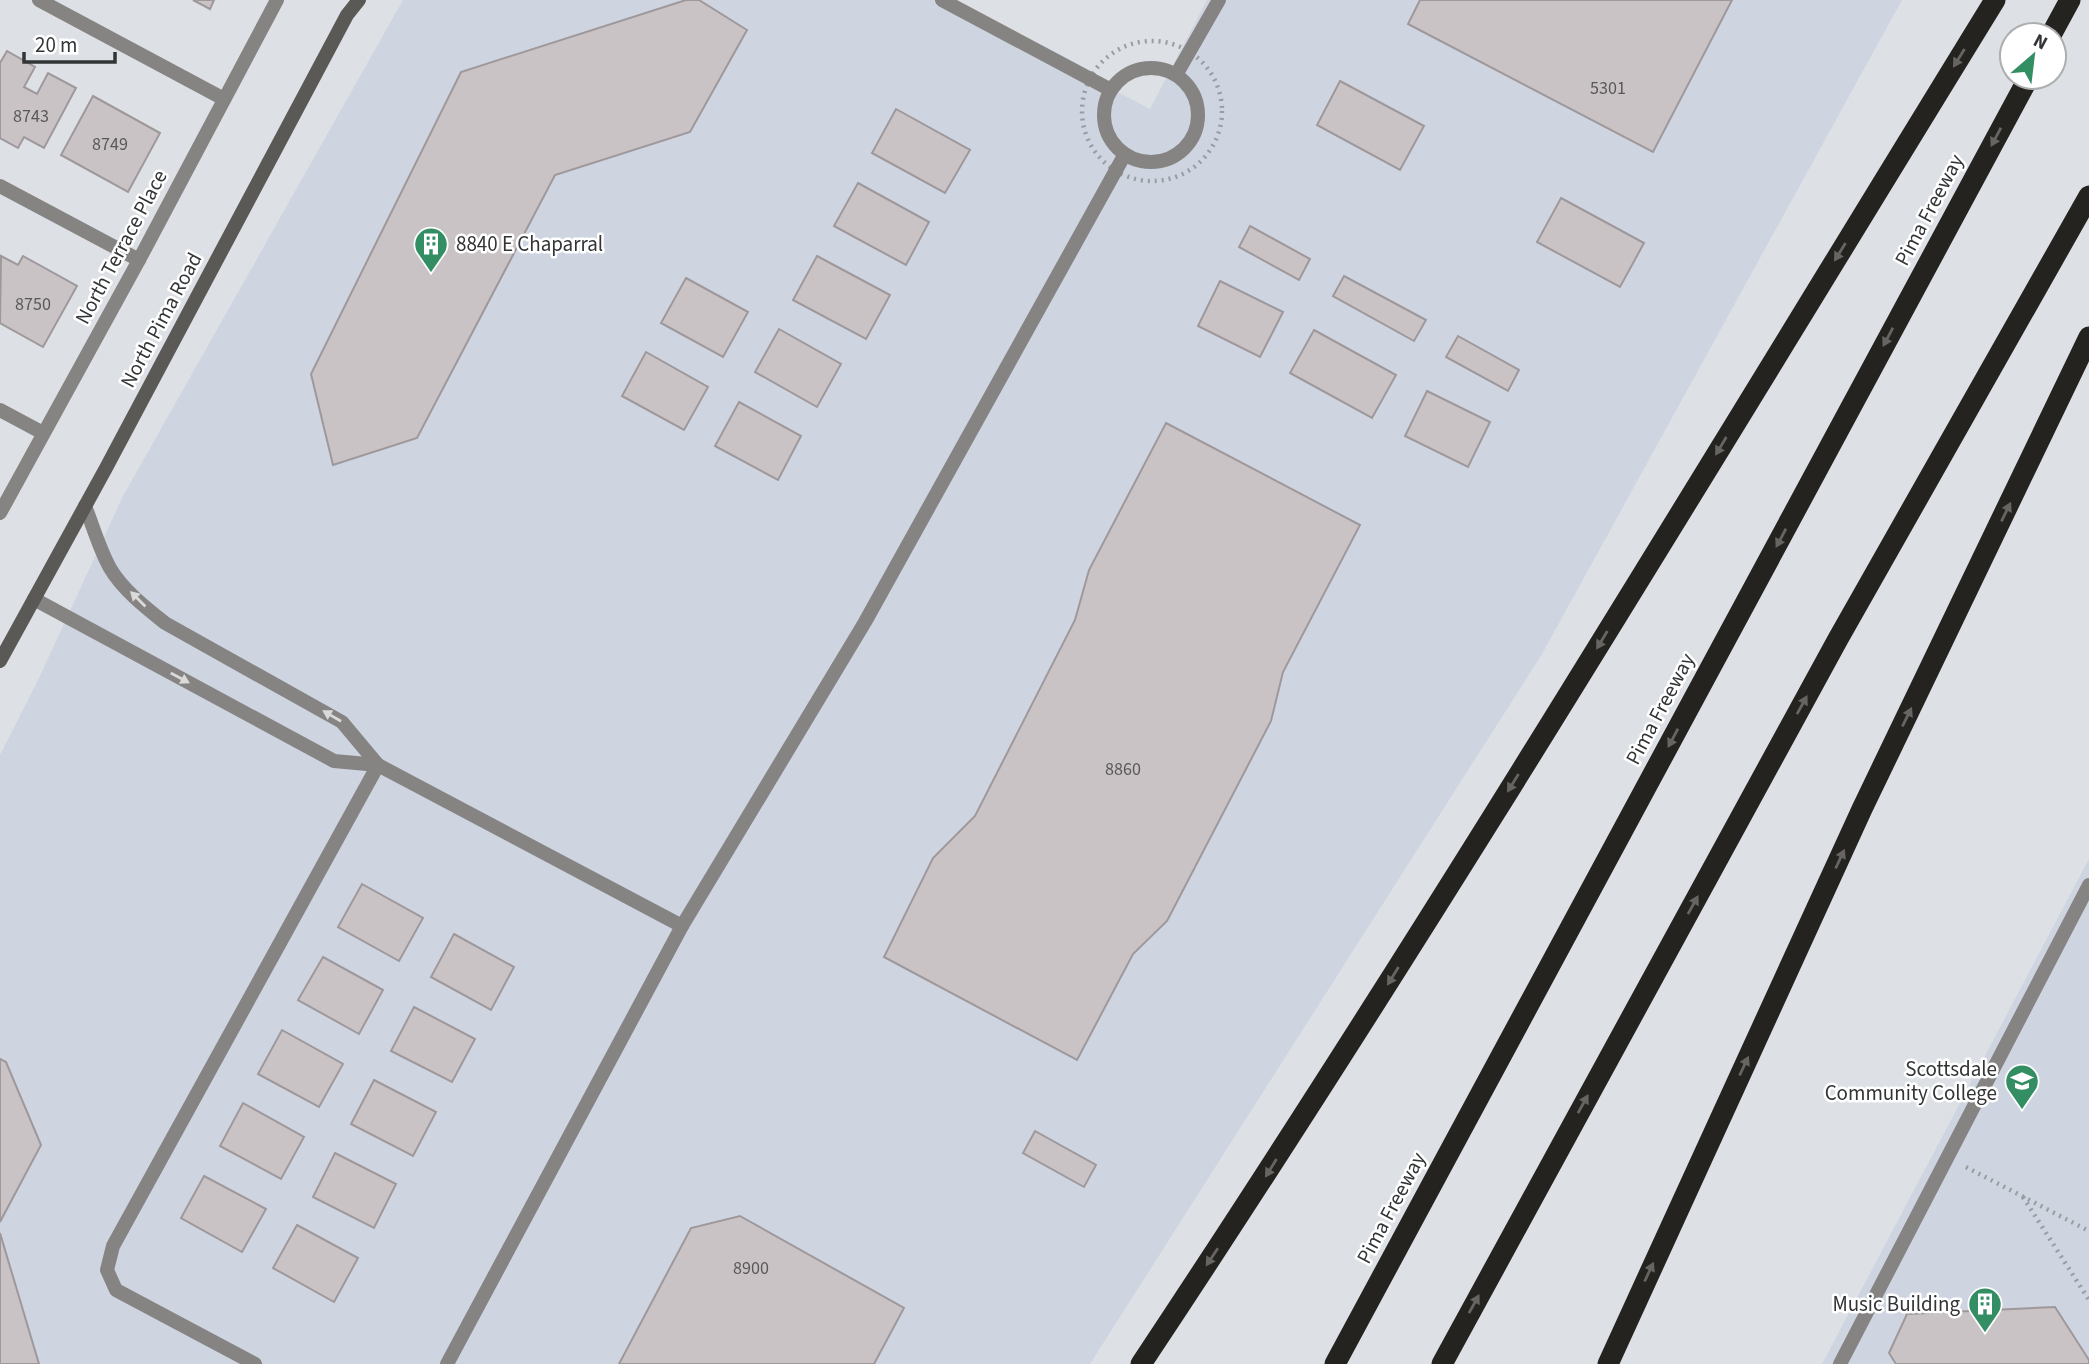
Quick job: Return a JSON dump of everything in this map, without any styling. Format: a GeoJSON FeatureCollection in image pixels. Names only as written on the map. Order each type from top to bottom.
{"type":"FeatureCollection","features":[{"type":"Feature","properties":{"kind":"highway"},"geometry":{"type":"LineString","coordinates":[[1141,1364],[1250,1200],[1436,908],[1995,0]]}},
{"type":"Feature","properties":{"kind":"highway"},"geometry":{"type":"LineString","coordinates":[[2059,21],[2070,0]]}},
{"type":"Feature","properties":{"kind":"highway","name":"Pima Freeway"},"geometry":{"type":"LineString","coordinates":[[1335,1364],[2021,91]]}},
{"type":"Feature","properties":{"kind":"highway"},"geometry":{"type":"LineString","coordinates":[[1442,1364],[1838,639],[2089,196]]}},
{"type":"Feature","properties":{"kind":"highway"},"geometry":{"type":"LineString","coordinates":[[1608,1364],[1867,799],[2089,337]]}},
{"type":"Feature","properties":{"kind":"main road","name":"North Pima Road"},"geometry":{"type":"LineString","coordinates":[[0,661],[341,27],[359,0]]}},
{"type":"Feature","properties":{"kind":"street"},"geometry":{"type":"LineString","coordinates":[[39,0],[224,99]]}},
{"type":"Feature","properties":{"kind":"street","name":"North Terrace Place"},"geometry":{"type":"LineString","coordinates":[[0,513],[139,260],[277,0]]}},
{"type":"Feature","properties":{"kind":"street"},"geometry":{"type":"LineString","coordinates":[[942,0],[1111,90]]}},
{"type":"Feature","properties":{"kind":"street"},"geometry":{"type":"LineString","coordinates":[[1175,75],[1219,0]]}},
{"type":"Feature","properties":{"kind":"street"},"geometry":{"type":"LineString","coordinates":[[1162,69],[1175,75],[1186,85],[1198,112],[1196,127],[1190,140],[1181,151],[1168,159],[1139,160],[1125,154],[1114,145],[1107,132],[1104,110],[1111,90],[1120,79],[1133,71],[1162,69]]}},
{"type":"Feature","properties":{"kind":"street"},"geometry":{"type":"LineString","coordinates":[[447,1364],[682,926],[865,622],[1125,154]]}},
{"type":"Feature","properties":{"kind":"street"},"geometry":{"type":"LineString","coordinates":[[0,186],[139,260]]}},
{"type":"Feature","properties":{"kind":"street"},"geometry":{"type":"LineString","coordinates":[[0,410],[43,433]]}},
{"type":"Feature","properties":{"kind":"street"},"geometry":{"type":"LineString","coordinates":[[85,506],[111,570],[165,623],[342,722],[378,765],[682,926]]}},
{"type":"Feature","properties":{"kind":"street"},"geometry":{"type":"LineString","coordinates":[[34,599],[334,761],[378,765]]}},
{"type":"Feature","properties":{"kind":"street"},"geometry":{"type":"LineString","coordinates":[[255,1364],[116,1290],[107,1270],[113,1246],[378,765]]}},
{"type":"Feature","properties":{"kind":"street"},"geometry":{"type":"LineString","coordinates":[[1840,1364],[2089,885]]}},
{"type":"Feature","properties":{"kind":"path"},"geometry":{"type":"LineString","coordinates":[[1161,41],[1189,52],[1202,62],[1216,80],[1222,103],[1221,126],[1212,148],[1197,165],[1177,177],[1154,181],[1132,178],[1116,171],[1095,151],[1085,130],[1082,107],[1086,85],[1098,65],[1110,55],[1138,42],[1161,41]]}},
{"type":"Feature","properties":{"kind":"path"},"geometry":{"type":"LineString","coordinates":[[1959,1178],[1965,1166],[2089,1231]]}},
{"type":"Feature","properties":{"kind":"path"},"geometry":{"type":"LineString","coordinates":[[2022,1196],[2089,1300]]}},
{"type":"Feature","properties":{"kind":"shaded area"},"geometry":{"type":"Polygon","coordinates":[[[403,0],[942,0],[1150,109],[1207,0],[1902,0],[1542,654],[1090,1364],[0,1364],[0,755],[39,678],[123,496],[403,0]]]}},
{"type":"Feature","properties":{"kind":"shaded area","name":"Scottsdale Community College"},"geometry":{"type":"Polygon","coordinates":[[[2089,859],[2089,1364],[1822,1364],[2089,859]]]}},
{"type":"Feature","properties":{"kind":"building"},"geometry":{"type":"Polygon","coordinates":[[[193,0],[214,0],[210,9],[193,0]]]}},
{"type":"Feature","properties":{"kind":"building","name":"8840 E Chaparral"},"geometry":{"type":"Polygon","coordinates":[[[686,0],[699,0],[747,30],[690,132],[555,175],[417,438],[333,465],[311,374],[461,72],[686,0]]]}},
{"type":"Feature","properties":{"kind":"building"},"geometry":{"type":"Polygon","coordinates":[[[1420,0],[1732,0],[1653,152],[1408,24],[1420,0]]]}},
{"type":"Feature","properties":{"kind":"building"},"geometry":{"type":"Polygon","coordinates":[[[7,51],[35,67],[24,87],[37,94],[48,73],[76,88],[44,148],[24,137],[18,148],[0,138],[0,63],[7,51]]]}},
{"type":"Feature","properties":{"kind":"building"},"geometry":{"type":"Polygon","coordinates":[[[1340,81],[1424,126],[1400,170],[1317,125],[1340,81]]]}},
{"type":"Feature","properties":{"kind":"building"},"geometry":{"type":"Polygon","coordinates":[[[93,96],[160,133],[128,192],[61,155],[93,96]]]}},
{"type":"Feature","properties":{"kind":"building"},"geometry":{"type":"Polygon","coordinates":[[[896,109],[970,150],[945,193],[872,153],[896,109]]]}},
{"type":"Feature","properties":{"kind":"building"},"geometry":{"type":"Polygon","coordinates":[[[858,183],[929,222],[906,265],[834,226],[858,183]]]}},
{"type":"Feature","properties":{"kind":"building"},"geometry":{"type":"Polygon","coordinates":[[[1561,198],[1644,243],[1620,287],[1537,242],[1561,198]]]}},
{"type":"Feature","properties":{"kind":"building"},"geometry":{"type":"Polygon","coordinates":[[[1250,226],[1310,259],[1299,280],[1239,247],[1250,226]]]}},
{"type":"Feature","properties":{"kind":"building"},"geometry":{"type":"Polygon","coordinates":[[[1,256],[18,265],[23,256],[77,286],[43,347],[0,323],[1,256]]]}},
{"type":"Feature","properties":{"kind":"building"},"geometry":{"type":"Polygon","coordinates":[[[817,256],[890,295],[866,339],[793,300],[817,256]]]}},
{"type":"Feature","properties":{"kind":"building"},"geometry":{"type":"Polygon","coordinates":[[[1344,276],[1426,320],[1414,341],[1333,296],[1344,276]]]}},
{"type":"Feature","properties":{"kind":"building"},"geometry":{"type":"Polygon","coordinates":[[[686,278],[748,312],[723,357],[661,323],[686,278]]]}},
{"type":"Feature","properties":{"kind":"building"},"geometry":{"type":"Polygon","coordinates":[[[1220,281],[1283,312],[1260,357],[1198,326],[1220,281]]]}},
{"type":"Feature","properties":{"kind":"building"},"geometry":{"type":"Polygon","coordinates":[[[779,329],[841,364],[817,407],[755,372],[779,329]]]}},
{"type":"Feature","properties":{"kind":"building"},"geometry":{"type":"Polygon","coordinates":[[[1314,330],[1396,375],[1372,418],[1290,373],[1314,330]]]}},
{"type":"Feature","properties":{"kind":"building"},"geometry":{"type":"Polygon","coordinates":[[[1458,336],[1519,370],[1508,391],[1446,357],[1458,336]]]}},
{"type":"Feature","properties":{"kind":"building"},"geometry":{"type":"Polygon","coordinates":[[[646,352],[708,387],[684,430],[622,396],[646,352]]]}},
{"type":"Feature","properties":{"kind":"building"},"geometry":{"type":"Polygon","coordinates":[[[1427,391],[1490,422],[1468,467],[1405,436],[1427,391]]]}},
{"type":"Feature","properties":{"kind":"building"},"geometry":{"type":"Polygon","coordinates":[[[739,402],[801,436],[778,480],[715,446],[739,402]]]}},
{"type":"Feature","properties":{"kind":"building"},"geometry":{"type":"Polygon","coordinates":[[[1166,423],[1360,525],[1283,672],[1271,721],[1167,921],[1133,954],[1077,1060],[884,957],[933,858],[975,816],[1075,620],[1089,570],[1166,423]]]}},
{"type":"Feature","properties":{"kind":"building"},"geometry":{"type":"Polygon","coordinates":[[[362,884],[423,918],[399,961],[338,927],[362,884]]]}},
{"type":"Feature","properties":{"kind":"building"},"geometry":{"type":"Polygon","coordinates":[[[454,934],[514,967],[491,1010],[431,977],[454,934]]]}},
{"type":"Feature","properties":{"kind":"building"},"geometry":{"type":"Polygon","coordinates":[[[323,957],[383,990],[359,1034],[298,1000],[323,957]]]}},
{"type":"Feature","properties":{"kind":"building"},"geometry":{"type":"Polygon","coordinates":[[[414,1007],[475,1039],[452,1082],[391,1051],[414,1007]]]}},
{"type":"Feature","properties":{"kind":"building"},"geometry":{"type":"Polygon","coordinates":[[[282,1030],[343,1064],[319,1107],[258,1074],[282,1030]]]}},
{"type":"Feature","properties":{"kind":"building"},"geometry":{"type":"Polygon","coordinates":[[[0,1059],[6,1062],[41,1145],[0,1222],[0,1059]]]}},
{"type":"Feature","properties":{"kind":"building"},"geometry":{"type":"Polygon","coordinates":[[[374,1080],[436,1112],[413,1156],[351,1124],[374,1080]]]}},
{"type":"Feature","properties":{"kind":"building"},"geometry":{"type":"Polygon","coordinates":[[[243,1103],[304,1137],[281,1179],[220,1146],[243,1103]]]}},
{"type":"Feature","properties":{"kind":"building"},"geometry":{"type":"Polygon","coordinates":[[[1035,1131],[1096,1165],[1084,1187],[1023,1153],[1035,1131]]]}},
{"type":"Feature","properties":{"kind":"building"},"geometry":{"type":"Polygon","coordinates":[[[335,1153],[396,1184],[374,1228],[313,1197],[335,1153]]]}},
{"type":"Feature","properties":{"kind":"building"},"geometry":{"type":"Polygon","coordinates":[[[204,1176],[266,1209],[242,1252],[181,1218],[204,1176]]]}},
{"type":"Feature","properties":{"kind":"building"},"geometry":{"type":"Polygon","coordinates":[[[740,1216],[904,1308],[874,1364],[619,1364],[691,1228],[740,1216]]]}},
{"type":"Feature","properties":{"kind":"building"},"geometry":{"type":"Polygon","coordinates":[[[297,1225],[358,1258],[334,1302],[273,1268],[297,1225]]]}},
{"type":"Feature","properties":{"kind":"building"},"geometry":{"type":"Polygon","coordinates":[[[0,1233],[39,1364],[0,1364],[0,1233]]]}},
{"type":"Feature","properties":{"kind":"building","name":"Music Building"},"geometry":{"type":"Polygon","coordinates":[[[2055,1307],[2089,1364],[1896,1364],[1889,1353],[1907,1314],[2055,1307]]]}},
{"type":"Feature","properties":{"kind":"place","name":"8840 E Chaparral"},"geometry":{"type":"Point","coordinates":[431,274]}},
{"type":"Feature","properties":{"kind":"place","name":"Scottsdale Community College"},"geometry":{"type":"Point","coordinates":[2022,1111]}},
{"type":"Feature","properties":{"kind":"place","name":"Music Building"},"geometry":{"type":"Point","coordinates":[1985,1334]}}]}
